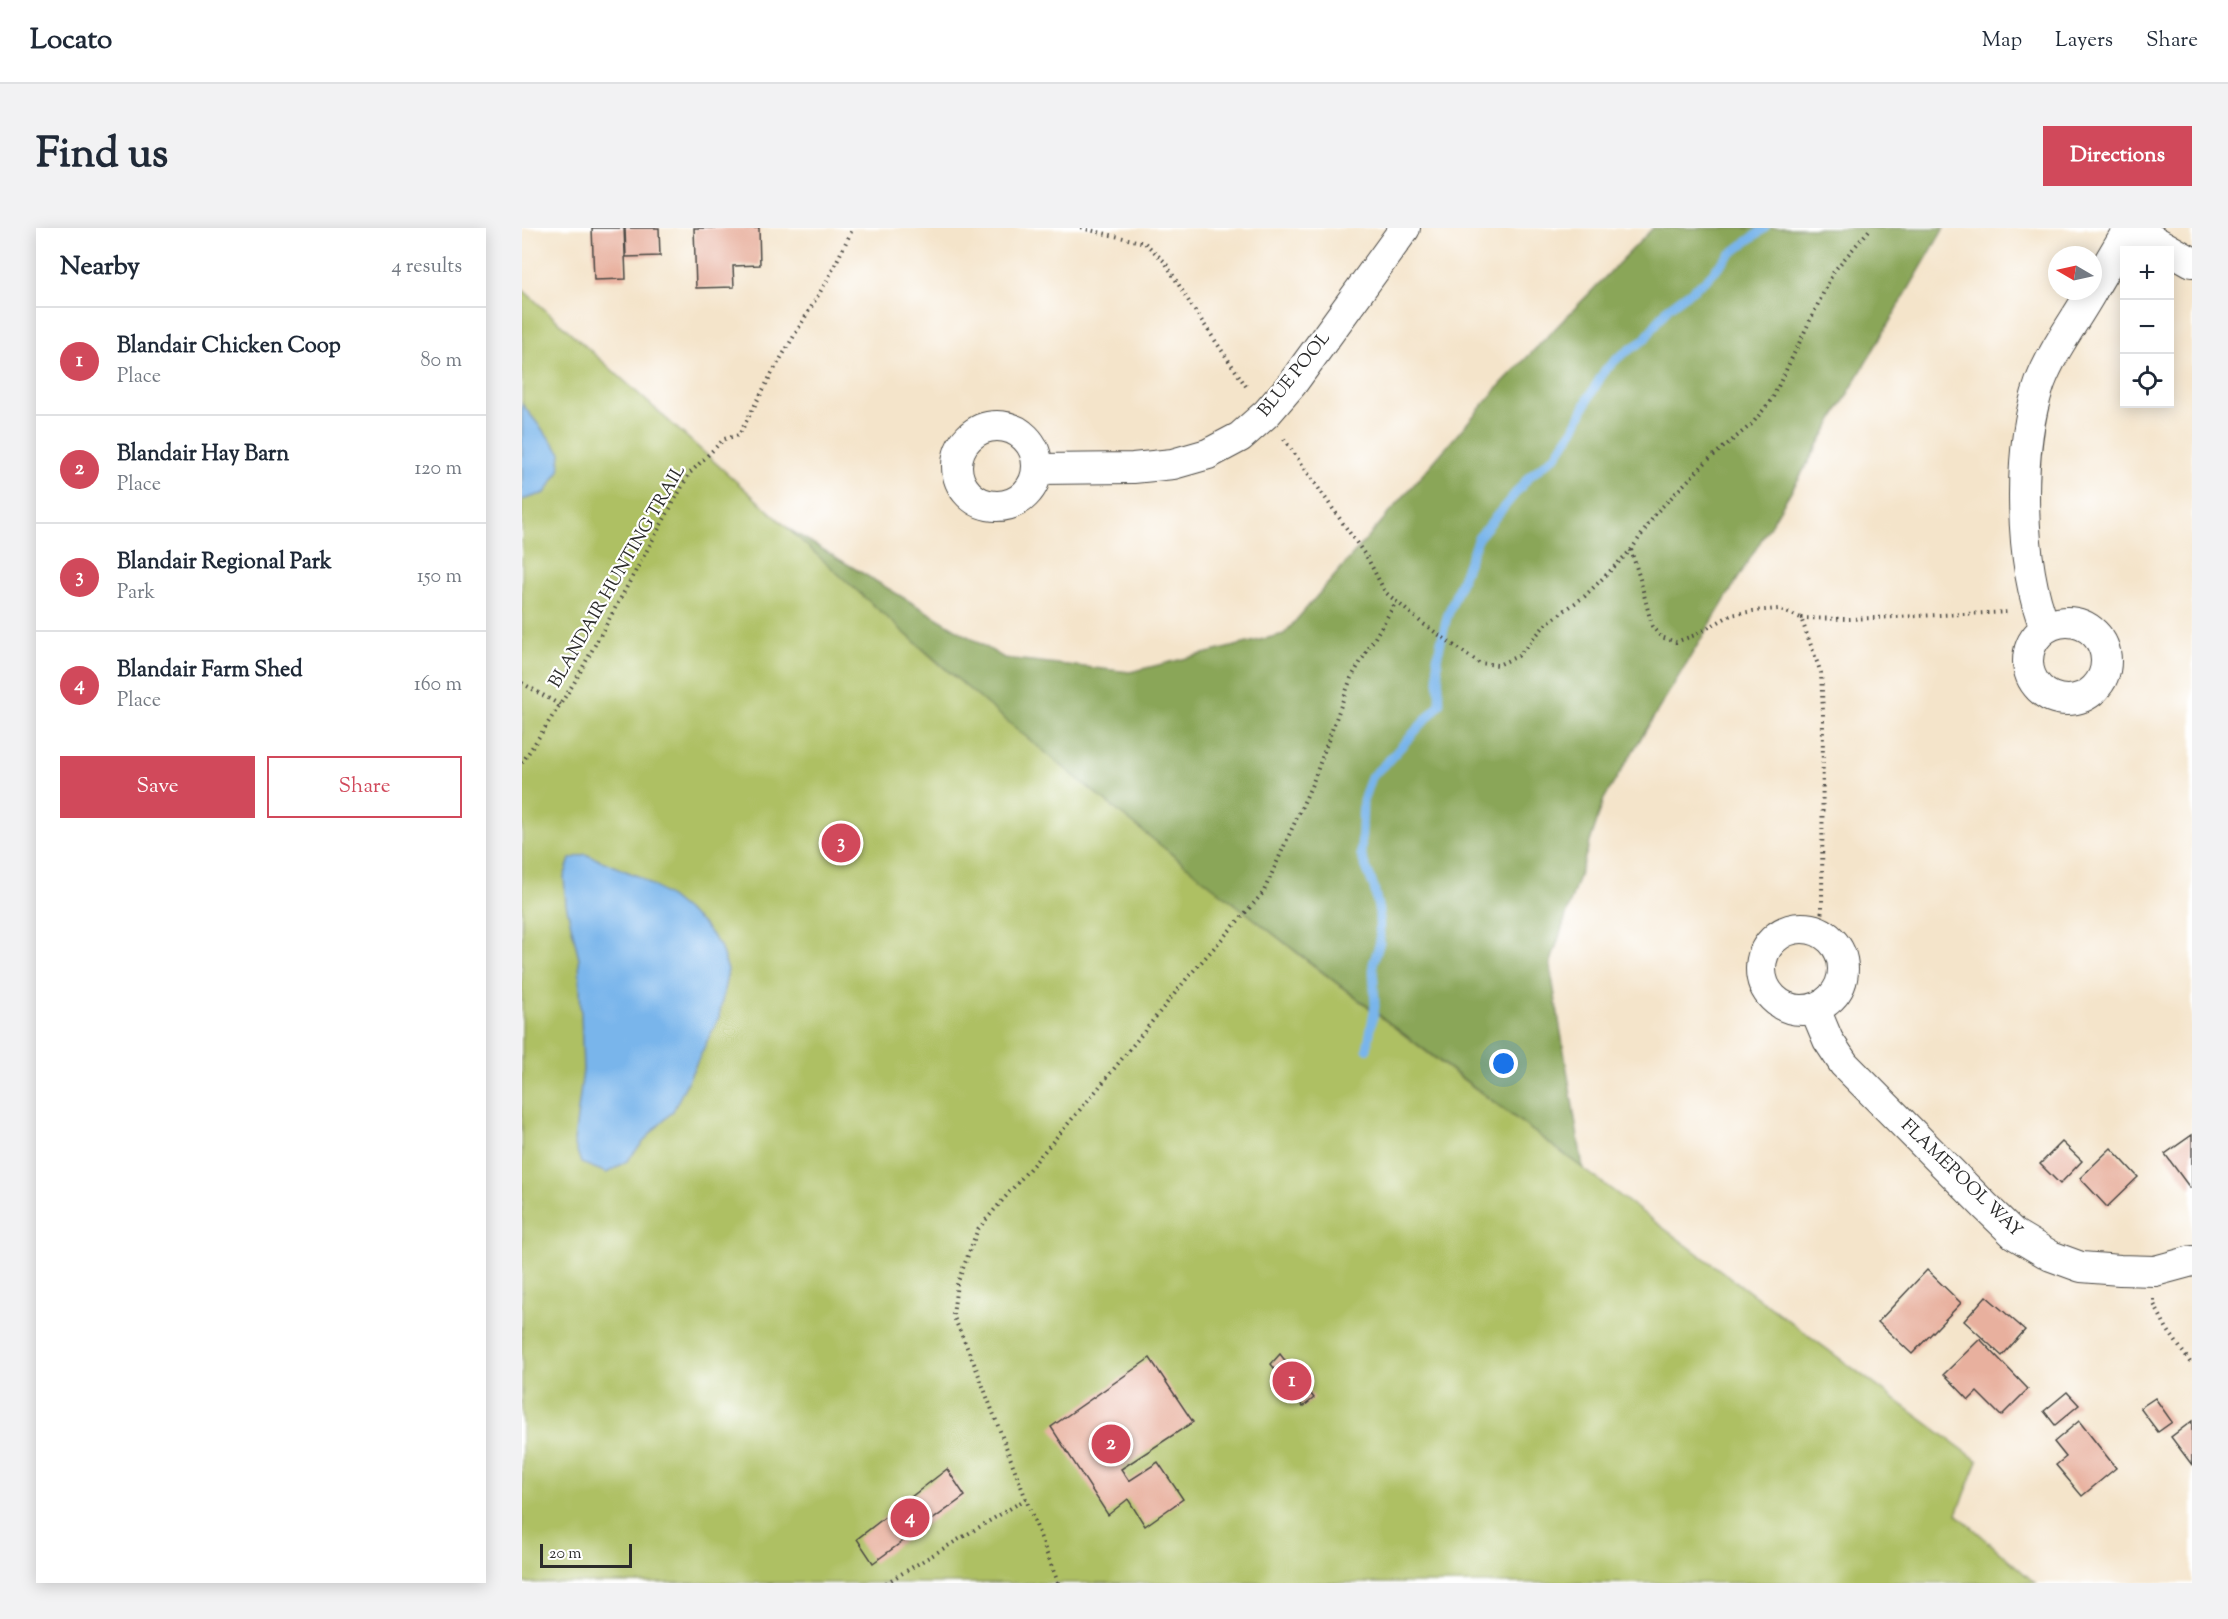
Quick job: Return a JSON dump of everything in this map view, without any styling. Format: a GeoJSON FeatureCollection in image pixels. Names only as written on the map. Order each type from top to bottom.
{"type":"FeatureCollection","features":[{"type":"Feature","properties":{"kind":"street","name":"BLUE POOL"},"geometry":{"type":"LineString","coordinates":[[1038,469],[1133,468],[1173,464],[1208,454],[1240,437],[1267,413],[1293,384],[1405,228]]}},
{"type":"Feature","properties":{"kind":"street"},"geometry":{"type":"LineString","coordinates":[[2102,274],[2130,228],[2192,262]]}},
{"type":"Feature","properties":{"kind":"street"},"geometry":{"type":"LineString","coordinates":[[2041,618],[2029,576],[2024,508],[2026,464],[2032,416],[2040,383],[2086,300]]}},
{"type":"Feature","properties":{"kind":"street"},"geometry":{"type":"LineString","coordinates":[[1801,928],[1817,931],[1830,940],[1838,950],[1842,963],[1842,977],[1837,990],[1827,1002],[1815,1009],[1795,1010],[1781,1005],[1767,992],[1761,976],[1762,958],[1767,946],[1777,936],[1790,930],[1801,928]]}},
{"type":"Feature","properties":{"kind":"street","name":"FLAMEPOOL WAY"},"geometry":{"type":"LineString","coordinates":[[1815,1009],[1828,1041],[1844,1064],[2014,1233],[2050,1256],[2081,1267],[2155,1272],[2192,1261]]}},
{"type":"Feature","properties":{"kind":"path","name":"BLANDAIR HUNTING TRAIL"},"geometry":{"type":"LineString","coordinates":[[522,763],[574,683],[689,474],[724,439],[739,435],[772,373],[829,277],[853,228]]}},
{"type":"Feature","properties":{"kind":"path"},"geometry":{"type":"LineString","coordinates":[[1422,623],[1479,663],[1498,665],[1518,656],[1547,623],[1585,596],[1630,550],[1657,512],[1708,460],[1752,424],[1772,399],[1834,271],[1871,228]]}},
{"type":"Feature","properties":{"kind":"path"},"geometry":{"type":"LineString","coordinates":[[1630,550],[1652,626],[1661,637],[1676,642],[1731,615],[1778,609],[1801,618],[1849,619],[1997,613],[2041,618]]}},
{"type":"Feature","properties":{"kind":"path"},"geometry":{"type":"LineString","coordinates":[[1058,1583],[976,1368],[953,1315],[957,1284],[978,1229],[1096,1091],[1188,977],[1263,893],[1313,782],[1351,678],[1396,602]]}},
{"type":"Feature","properties":{"kind":"path"},"geometry":{"type":"LineString","coordinates":[[1801,618],[1821,673],[1822,692],[1822,911],[1817,931]]}},
{"type":"Feature","properties":{"kind":"path"},"geometry":{"type":"LineString","coordinates":[[522,683],[560,705]]}},
{"type":"Feature","properties":{"kind":"path"},"geometry":{"type":"LineString","coordinates":[[2155,1272],[2154,1304],[2167,1329],[2192,1365]]}},
{"type":"Feature","properties":{"kind":"path"},"geometry":{"type":"LineString","coordinates":[[886,1583],[1026,1499]]}},
{"type":"Feature","properties":{"kind":"green space"},"geometry":{"type":"Polygon","coordinates":[[[1653,228],[1944,228],[1799,478],[1604,799],[1550,965],[1583,1168],[1298,953],[1088,787],[960,682],[787,528],[1004,658],[1130,672],[1284,634],[1502,383],[1653,228]]]}},
{"type":"Feature","properties":{"kind":"green space"},"geometry":{"type":"Polygon","coordinates":[[[522,289],[937,662],[1018,730],[1301,956],[1442,1064],[1978,1461],[1957,1514],[2035,1583],[522,1583],[522,289]]]}},
{"type":"Feature","properties":{"kind":"water"},"geometry":{"type":"Polygon","coordinates":[[[522,404],[561,453],[559,472],[545,493],[522,500],[522,404]]]}},
{"type":"Feature","properties":{"kind":"water"},"geometry":{"type":"Polygon","coordinates":[[[585,854],[640,877],[671,898],[704,925],[720,946],[728,970],[719,1017],[673,1111],[627,1161],[607,1173],[581,1163],[574,1142],[583,1070],[579,958],[566,904],[564,877],[570,859],[585,854]]]}},
{"type":"Feature","properties":{"kind":"building"},"geometry":{"type":"Polygon","coordinates":[[[592,228],[624,228],[626,279],[594,280],[592,228]]]}},
{"type":"Feature","properties":{"kind":"building"},"geometry":{"type":"Polygon","coordinates":[[[625,228],[659,228],[660,256],[626,257],[625,228]]]}},
{"type":"Feature","properties":{"kind":"building"},"geometry":{"type":"Polygon","coordinates":[[[694,228],[759,228],[760,265],[733,266],[734,287],[696,288],[694,228]]]}},
{"type":"Feature","properties":{"kind":"building"},"geometry":{"type":"Polygon","coordinates":[[[2192,1135],[2192,1187],[2190,1188],[2165,1154],[2192,1135]]]}},
{"type":"Feature","properties":{"kind":"building"},"geometry":{"type":"Polygon","coordinates":[[[2062,1142],[2082,1161],[2060,1184],[2040,1164],[2062,1142]]]}},
{"type":"Feature","properties":{"kind":"building"},"geometry":{"type":"Polygon","coordinates":[[[2111,1148],[2138,1177],[2107,1207],[2080,1178],[2111,1148]]]}},
{"type":"Feature","properties":{"kind":"building"},"geometry":{"type":"Polygon","coordinates":[[[1927,1270],[1961,1303],[1912,1354],[1878,1322],[1927,1270]]]}},
{"type":"Feature","properties":{"kind":"building"},"geometry":{"type":"Polygon","coordinates":[[[1986,1296],[2025,1330],[2002,1356],[1964,1321],[1986,1296]]]}},
{"type":"Feature","properties":{"kind":"building"},"geometry":{"type":"Polygon","coordinates":[[[1980,1339],[2028,1389],[2001,1416],[1977,1392],[1969,1400],[1944,1374],[1980,1339]]]}},
{"type":"Feature","properties":{"kind":"building"},"geometry":{"type":"Polygon","coordinates":[[[1280,1354],[1314,1398],[1303,1407],[1271,1364],[1280,1354]]]}},
{"type":"Feature","properties":{"kind":"building"},"geometry":{"type":"Polygon","coordinates":[[[1150,1358],[1193,1422],[1121,1469],[1129,1481],[1158,1462],[1183,1499],[1145,1526],[1128,1499],[1108,1515],[1051,1427],[1150,1358]]]}},
{"type":"Feature","properties":{"kind":"building"},"geometry":{"type":"Polygon","coordinates":[[[2067,1392],[2079,1405],[2055,1425],[2044,1411],[2067,1392]]]}},
{"type":"Feature","properties":{"kind":"building"},"geometry":{"type":"Polygon","coordinates":[[[2155,1398],[2172,1422],[2158,1432],[2140,1408],[2155,1398]]]}},
{"type":"Feature","properties":{"kind":"building"},"geometry":{"type":"Polygon","coordinates":[[[2079,1421],[2116,1468],[2082,1496],[2056,1465],[2066,1457],[2054,1442],[2079,1421]]]}},
{"type":"Feature","properties":{"kind":"building"},"geometry":{"type":"Polygon","coordinates":[[[2192,1421],[2192,1465],[2171,1437],[2192,1421]]]}},
{"type":"Feature","properties":{"kind":"building"},"geometry":{"type":"Polygon","coordinates":[[[947,1469],[965,1496],[873,1563],[857,1539],[947,1469]]]}},
{"type":"Feature","properties":{"kind":"waterway"},"geometry":{"type":"LineString","coordinates":[[1367,1049],[1375,1006],[1373,964],[1380,942],[1379,912],[1374,887],[1361,855],[1363,801],[1371,777],[1440,704],[1437,658],[1447,617],[1478,538],[1529,477],[1557,454],[1574,429],[1605,370],[1620,356],[1644,340],[1668,308],[1706,280],[1729,255],[1765,228]]}},
{"type":"Feature","properties":{"kind":"place","name":"Blandair Regional Park"},"geometry":{"type":"Point","coordinates":[841,843]}},
{"type":"Feature","properties":{"kind":"place","name":"Blandair Chicken Coop"},"geometry":{"type":"Point","coordinates":[1292,1381]}},
{"type":"Feature","properties":{"kind":"place","name":"Blandair Hay Barn"},"geometry":{"type":"Point","coordinates":[1111,1444]}},
{"type":"Feature","properties":{"kind":"place","name":"Blandair Farm Shed"},"geometry":{"type":"Point","coordinates":[910,1518]}}]}
